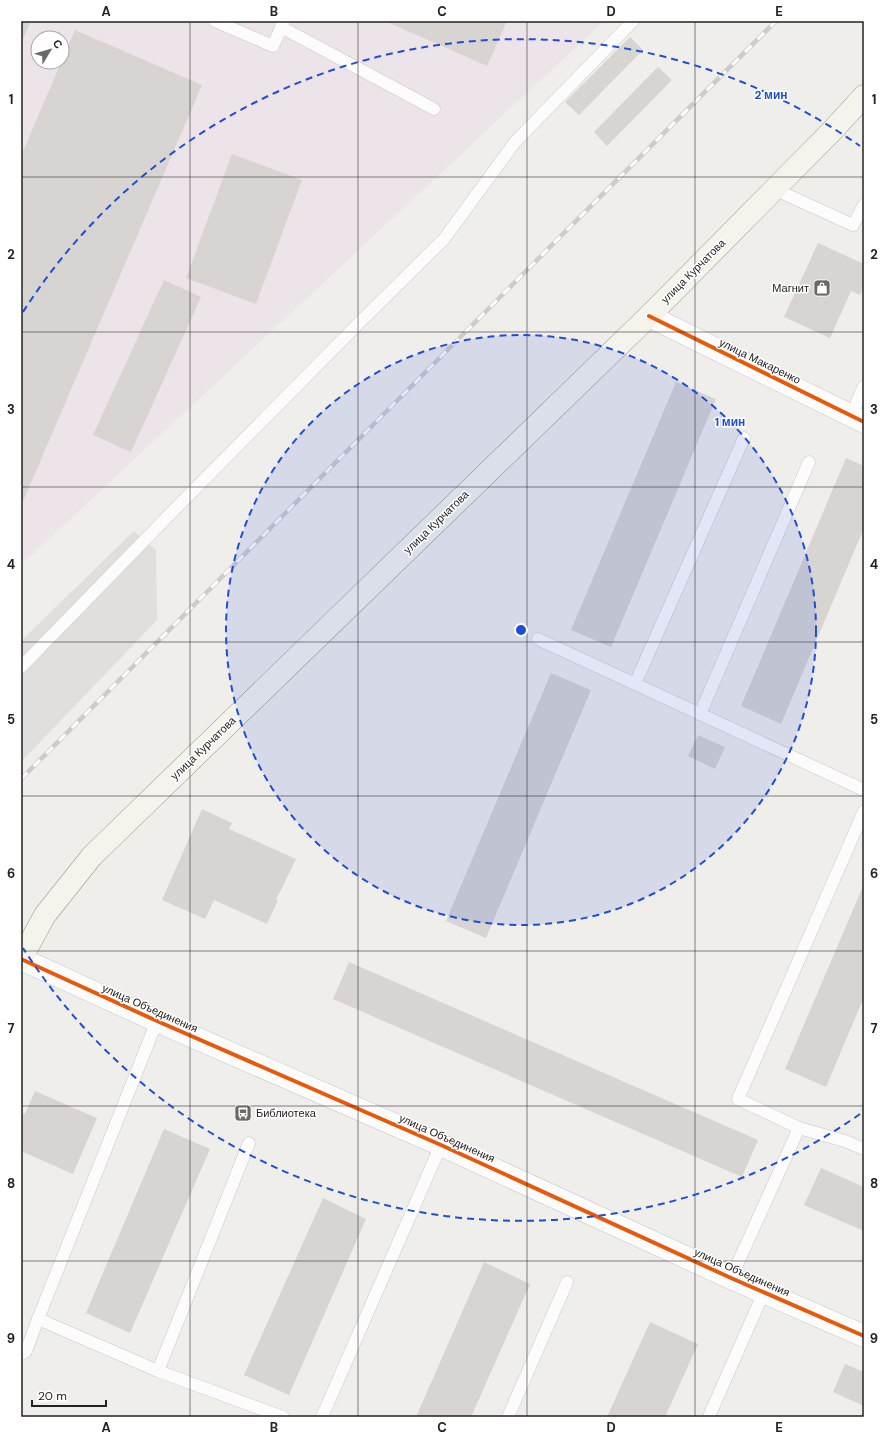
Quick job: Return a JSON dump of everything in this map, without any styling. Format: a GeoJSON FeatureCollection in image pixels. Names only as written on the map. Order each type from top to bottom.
{"type":"FeatureCollection","features":[{"type":"Feature","properties":{"kind":"main road","name":"улица Курчатова"},"geometry":{"type":"LineString","coordinates":[[21,959],[45,915],[92,856],[649,316],[831,132],[864,96]]}},
{"type":"Feature","properties":{"kind":"street","name":"улица Макаренко"},"geometry":{"type":"LineString","coordinates":[[649,316],[858,419]]}},
{"type":"Feature","properties":{"kind":"street","name":"улица Объединения"},"geometry":{"type":"LineString","coordinates":[[21,959],[157,1021],[441,1145],[731,1278],[864,1336]]}},
{"type":"Feature","properties":{"kind":"lane"},"geometry":{"type":"LineString","coordinates":[[215,21],[273,46],[283,24],[434,109]]}},
{"type":"Feature","properties":{"kind":"lane"},"geometry":{"type":"LineString","coordinates":[[21,667],[351,330],[444,239],[515,142],[633,21]]}},
{"type":"Feature","properties":{"kind":"lane"},"geometry":{"type":"LineString","coordinates":[[774,189],[853,225],[864,205]]}},
{"type":"Feature","properties":{"kind":"lane"},"geometry":{"type":"LineString","coordinates":[[858,419],[864,386]]}},
{"type":"Feature","properties":{"kind":"lane"},"geometry":{"type":"LineString","coordinates":[[635,684],[744,438]]}},
{"type":"Feature","properties":{"kind":"lane"},"geometry":{"type":"LineString","coordinates":[[700,714],[809,462]]}},
{"type":"Feature","properties":{"kind":"lane"},"geometry":{"type":"LineString","coordinates":[[538,639],[864,790]]}},
{"type":"Feature","properties":{"kind":"lane"},"geometry":{"type":"LineString","coordinates":[[864,811],[738,1099],[799,1128],[846,1141],[864,1149]]}},
{"type":"Feature","properties":{"kind":"lane"},"geometry":{"type":"LineString","coordinates":[[21,1354],[26,1351],[157,1021]]}},
{"type":"Feature","properties":{"kind":"lane"},"geometry":{"type":"LineString","coordinates":[[731,1278],[799,1128]]}},
{"type":"Feature","properties":{"kind":"lane"},"geometry":{"type":"LineString","coordinates":[[158,1371],[249,1143]]}},
{"type":"Feature","properties":{"kind":"lane"},"geometry":{"type":"LineString","coordinates":[[322,1417],[441,1145]]}},
{"type":"Feature","properties":{"kind":"lane"},"geometry":{"type":"LineString","coordinates":[[508,1417],[567,1282]]}},
{"type":"Feature","properties":{"kind":"lane"},"geometry":{"type":"LineString","coordinates":[[712,1416],[764,1292]]}},
{"type":"Feature","properties":{"kind":"lane"},"geometry":{"type":"LineString","coordinates":[[38,1319],[158,1371],[283,1417]]}},
{"type":"Feature","properties":{"kind":"shaded area"},"geometry":{"type":"Polygon","coordinates":[[[21,21],[604,21],[21,565],[21,21]]]}},
{"type":"Feature","properties":{"kind":"shaded area"},"geometry":{"type":"Polygon","coordinates":[[[134,531],[156,550],[157,620],[21,762],[21,641],[134,531]]]}},
{"type":"Feature","properties":{"kind":"building"},"geometry":{"type":"Polygon","coordinates":[[[21,21],[31,21],[21,43],[21,21]]]}},
{"type":"Feature","properties":{"kind":"building"},"geometry":{"type":"Polygon","coordinates":[[[385,21],[507,21],[487,66],[385,21]]]}},
{"type":"Feature","properties":{"kind":"building"},"geometry":{"type":"Polygon","coordinates":[[[75,30],[202,85],[21,506],[21,156],[58,70],[70,70],[70,42],[75,30]]]}},
{"type":"Feature","properties":{"kind":"building"},"geometry":{"type":"Polygon","coordinates":[[[630,37],[643,50],[579,115],[565,102],[630,37]]]}},
{"type":"Feature","properties":{"kind":"building"},"geometry":{"type":"Polygon","coordinates":[[[658,67],[672,80],[607,146],[594,132],[658,67]]]}},
{"type":"Feature","properties":{"kind":"building"},"geometry":{"type":"Polygon","coordinates":[[[232,154],[302,180],[256,304],[186,278],[232,154]]]}},
{"type":"Feature","properties":{"kind":"building"},"geometry":{"type":"Polygon","coordinates":[[[818,243],[864,264],[864,286],[860,295],[851,291],[830,338],[784,317],[818,243]]]}},
{"type":"Feature","properties":{"kind":"building"},"geometry":{"type":"Polygon","coordinates":[[[164,280],[201,297],[131,452],[93,435],[164,280]]]}},
{"type":"Feature","properties":{"kind":"building"},"geometry":{"type":"Polygon","coordinates":[[[676,382],[716,399],[611,647],[571,630],[676,382]]]}},
{"type":"Feature","properties":{"kind":"building"},"geometry":{"type":"Polygon","coordinates":[[[846,458],[864,466],[864,528],[781,724],[741,706],[846,458]]]}},
{"type":"Feature","properties":{"kind":"building"},"geometry":{"type":"Polygon","coordinates":[[[551,673],[591,690],[486,938],[446,921],[551,673]]]}},
{"type":"Feature","properties":{"kind":"building"},"geometry":{"type":"Polygon","coordinates":[[[698,735],[725,747],[715,769],[688,756],[698,735]]]}},
{"type":"Feature","properties":{"kind":"building"},"geometry":{"type":"Polygon","coordinates":[[[202,809],[232,823],[229,829],[296,859],[276,900],[278,900],[267,924],[214,900],[205,919],[162,900],[202,809]]]}},
{"type":"Feature","properties":{"kind":"building"},"geometry":{"type":"Polygon","coordinates":[[[864,884],[864,997],[826,1087],[785,1069],[864,884]]]}},
{"type":"Feature","properties":{"kind":"building"},"geometry":{"type":"Polygon","coordinates":[[[349,962],[758,1140],[742,1177],[333,999],[349,962]]]}},
{"type":"Feature","properties":{"kind":"building"},"geometry":{"type":"Polygon","coordinates":[[[35,1091],[97,1118],[73,1174],[21,1151],[21,1113],[25,1114],[35,1091]]]}},
{"type":"Feature","properties":{"kind":"building"},"geometry":{"type":"Polygon","coordinates":[[[164,1129],[210,1149],[130,1333],[86,1313],[164,1129]]]}},
{"type":"Feature","properties":{"kind":"building"},"geometry":{"type":"Polygon","coordinates":[[[821,1168],[864,1187],[864,1231],[804,1205],[821,1168]]]}},
{"type":"Feature","properties":{"kind":"building"},"geometry":{"type":"Polygon","coordinates":[[[323,1198],[366,1219],[289,1395],[244,1375],[323,1198]]]}},
{"type":"Feature","properties":{"kind":"building"},"geometry":{"type":"Polygon","coordinates":[[[484,1262],[530,1284],[471,1417],[416,1417],[484,1262]]]}},
{"type":"Feature","properties":{"kind":"building"},"geometry":{"type":"Polygon","coordinates":[[[650,1322],[698,1344],[665,1417],[607,1417],[650,1322]]]}},
{"type":"Feature","properties":{"kind":"building"},"geometry":{"type":"Polygon","coordinates":[[[845,1364],[864,1372],[864,1406],[833,1392],[845,1364]]]}},
{"type":"Feature","properties":{"kind":"railway"},"geometry":{"type":"LineString","coordinates":[[21,779],[776,21]]}},
{"type":"Feature","properties":{"kind":"cycle path"},"geometry":{"type":"LineString","coordinates":[[649,316],[864,422]]}},
{"type":"Feature","properties":{"kind":"cycle path"},"geometry":{"type":"LineString","coordinates":[[21,959],[157,1021],[441,1145],[731,1278],[864,1336]]}},
{"type":"Feature","properties":{"kind":"place","name":"Магнит"},"geometry":{"type":"Point","coordinates":[822,288]}},
{"type":"Feature","properties":{"kind":"place","name":"Библиотека"},"geometry":{"type":"Point","coordinates":[243,1113]}}]}
